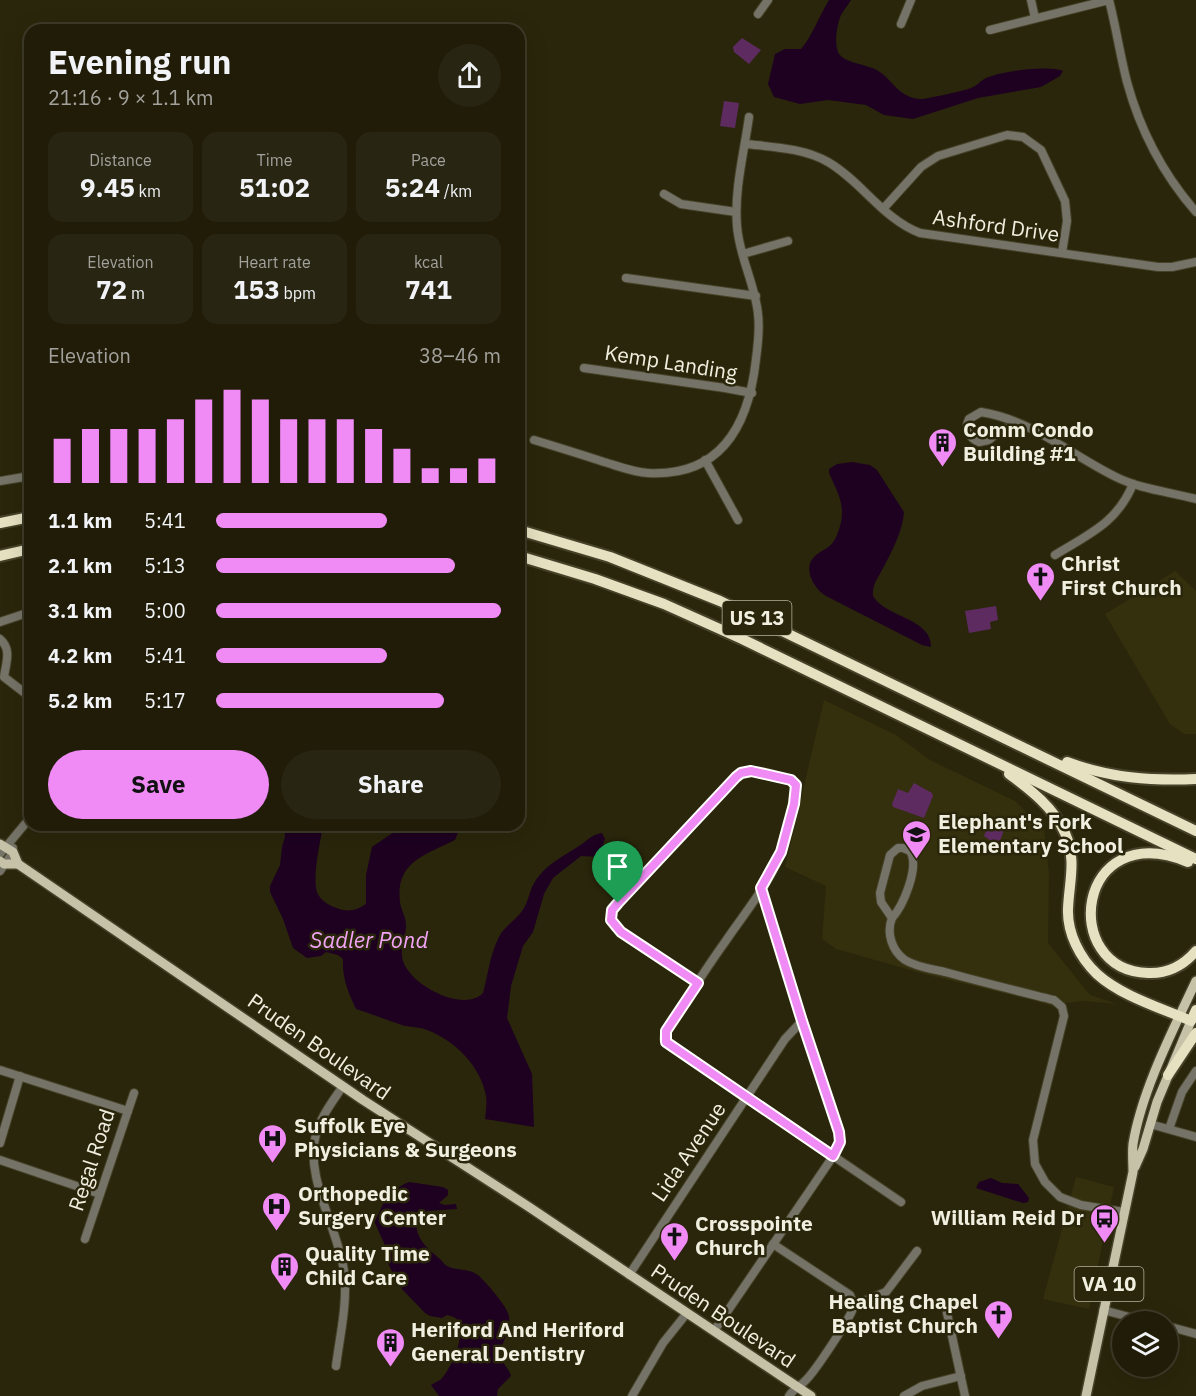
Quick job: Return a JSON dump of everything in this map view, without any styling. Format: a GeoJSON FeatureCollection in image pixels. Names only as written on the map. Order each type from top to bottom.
{"type":"FeatureCollection","features":[{"type":"Feature","properties":{"kind":"highway"},"geometry":{"type":"LineString","coordinates":[[0,517],[24,515]]}},
{"type":"Feature","properties":{"kind":"highway"},"geometry":{"type":"LineString","coordinates":[[0,523],[24,517]]}},
{"type":"Feature","properties":{"kind":"highway","name":"US 13"},"geometry":{"type":"LineString","coordinates":[[525,532],[610,557],[688,587],[1196,831]]}},
{"type":"Feature","properties":{"kind":"highway"},"geometry":{"type":"LineString","coordinates":[[0,550],[24,544]]}},
{"type":"Feature","properties":{"kind":"highway"},"geometry":{"type":"LineString","coordinates":[[0,556],[24,550]]}},
{"type":"Feature","properties":{"kind":"highway","name":"US 13"},"geometry":{"type":"LineString","coordinates":[[525,558],[595,579],[664,604],[742,639],[1196,859]]}},
{"type":"Feature","properties":{"kind":"highway"},"geometry":{"type":"LineString","coordinates":[[986,730],[1069,763],[1114,776],[1148,780],[1196,779]]}},
{"type":"Feature","properties":{"kind":"highway"},"geometry":{"type":"LineString","coordinates":[[990,759],[1044,803],[1059,821],[1069,845],[1073,868],[1068,912],[1070,925],[1076,946],[1087,963],[1117,989],[1191,1021]]}},
{"type":"Feature","properties":{"kind":"highway"},"geometry":{"type":"LineString","coordinates":[[1196,866],[1175,858],[1151,853],[1142,853],[1124,859],[1108,870],[1098,882],[1092,897],[1090,913],[1094,934],[1102,949],[1116,963],[1133,971],[1154,974],[1173,969],[1188,960],[1196,951]]}},
{"type":"Feature","properties":{"kind":"highway","name":"VA 10"},"geometry":{"type":"LineString","coordinates":[[1191,1021],[1196,1010]]}},
{"type":"Feature","properties":{"kind":"highway"},"geometry":{"type":"LineString","coordinates":[[1168,1075],[1196,1033]]}},
{"type":"Feature","properties":{"kind":"main road"},"geometry":{"type":"LineString","coordinates":[[4,849],[18,864]]}},
{"type":"Feature","properties":{"kind":"main road"},"geometry":{"type":"LineString","coordinates":[[1,866],[18,864]]}},
{"type":"Feature","properties":{"kind":"main road","name":"Pruden Boulevard"},"geometry":{"type":"LineString","coordinates":[[18,864],[343,1086],[452,1156],[811,1396]]}},
{"type":"Feature","properties":{"kind":"main road","name":"VA 10"},"geometry":{"type":"LineString","coordinates":[[1133,1172],[1133,1145],[1144,1107],[1164,1050],[1196,981]]}},
{"type":"Feature","properties":{"kind":"main road","name":"VA 10"},"geometry":{"type":"LineString","coordinates":[[1086,1396],[1133,1172],[1168,1075],[1191,1021]]}},
{"type":"Feature","properties":{"kind":"street"},"geometry":{"type":"LineString","coordinates":[[758,15],[768,0]]}},
{"type":"Feature","properties":{"kind":"street"},"geometry":{"type":"LineString","coordinates":[[901,24],[911,0]]}},
{"type":"Feature","properties":{"kind":"street"},"geometry":{"type":"LineString","coordinates":[[1031,0],[1035,18]]}},
{"type":"Feature","properties":{"kind":"street"},"geometry":{"type":"LineString","coordinates":[[990,30],[1109,0],[1126,79],[1141,123],[1164,169],[1196,212]]}},
{"type":"Feature","properties":{"kind":"street"},"geometry":{"type":"LineString","coordinates":[[534,440],[646,473],[674,471],[705,460],[716,453],[734,434],[747,410],[752,393],[759,332],[756,296],[742,254],[736,212],[749,117]]}},
{"type":"Feature","properties":{"kind":"street"},"geometry":{"type":"LineString","coordinates":[[883,209],[921,167],[938,156],[1007,135],[1023,137],[1041,150],[1065,201],[1067,221],[1062,253]]}},
{"type":"Feature","properties":{"kind":"street","name":"Ashford Drive"},"geometry":{"type":"LineString","coordinates":[[746,144],[795,151],[825,160],[903,225],[920,233],[1158,267],[1172,267],[1196,262]]}},
{"type":"Feature","properties":{"kind":"street"},"geometry":{"type":"LineString","coordinates":[[664,194],[681,204],[736,212]]}},
{"type":"Feature","properties":{"kind":"street"},"geometry":{"type":"LineString","coordinates":[[742,254],[788,241]]}},
{"type":"Feature","properties":{"kind":"street"},"geometry":{"type":"LineString","coordinates":[[626,278],[756,296]]}},
{"type":"Feature","properties":{"kind":"street","name":"Kemp Landing"},"geometry":{"type":"LineString","coordinates":[[584,368],[752,393]]}},
{"type":"Feature","properties":{"kind":"street"},"geometry":{"type":"LineString","coordinates":[[1021,426],[1002,429],[989,440],[979,442],[970,436],[967,428],[969,419],[981,412],[1015,422],[1046,435],[1116,477],[1133,484],[1196,499]]}},
{"type":"Feature","properties":{"kind":"street"},"geometry":{"type":"LineString","coordinates":[[705,460],[738,520]]}},
{"type":"Feature","properties":{"kind":"street"},"geometry":{"type":"LineString","coordinates":[[0,481],[24,477]]}},
{"type":"Feature","properties":{"kind":"street"},"geometry":{"type":"LineString","coordinates":[[1054,555],[1109,521],[1120,508],[1133,484]]}},
{"type":"Feature","properties":{"kind":"street"},"geometry":{"type":"LineString","coordinates":[[0,622],[24,614]]}},
{"type":"Feature","properties":{"kind":"street"},"geometry":{"type":"LineString","coordinates":[[0,639],[5,643],[8,652],[4,676],[24,692]]}},
{"type":"Feature","properties":{"kind":"street"},"geometry":{"type":"LineString","coordinates":[[698,983],[621,932],[612,922],[611,915],[618,903],[741,773],[751,771],[791,780],[796,789],[781,852],[761,888],[698,983],[666,1031],[664,1039],[902,1202]]}},
{"type":"Feature","properties":{"kind":"street"},"geometry":{"type":"LineString","coordinates":[[1,866],[4,849],[24,826]]}},
{"type":"Feature","properties":{"kind":"street"},"geometry":{"type":"LineString","coordinates":[[892,918],[881,902],[880,893],[890,855],[898,848],[903,848],[910,851],[914,861],[903,902],[892,918],[889,929],[891,942],[899,955],[906,960],[1054,1000],[1062,1006],[1064,1016],[1033,1140],[1035,1164],[1045,1182],[1060,1197],[1081,1205],[1124,1212]]}},
{"type":"Feature","properties":{"kind":"street"},"geometry":{"type":"LineString","coordinates":[[714,1331],[833,1156],[840,1142],[839,1132],[761,888]]}},
{"type":"Feature","properties":{"kind":"street","name":"Lida Avenue"},"geometry":{"type":"LineString","coordinates":[[629,1275],[785,1038],[802,1021]]}},
{"type":"Feature","properties":{"kind":"street"},"geometry":{"type":"LineString","coordinates":[[0,1070],[128,1111]]}},
{"type":"Feature","properties":{"kind":"street"},"geometry":{"type":"LineString","coordinates":[[1169,1129],[1182,1092],[1196,1071]]}},
{"type":"Feature","properties":{"kind":"street"},"geometry":{"type":"LineString","coordinates":[[0,1143],[20,1076]]}},
{"type":"Feature","properties":{"kind":"street"},"geometry":{"type":"LineString","coordinates":[[336,1366],[345,1299],[344,1270],[315,1171],[313,1152],[320,1122],[343,1086]]}},
{"type":"Feature","properties":{"kind":"street","name":"Regal Road"},"geometry":{"type":"LineString","coordinates":[[85,1239],[134,1093]]}},
{"type":"Feature","properties":{"kind":"street"},"geometry":{"type":"LineString","coordinates":[[1150,1124],[1196,1137]]}},
{"type":"Feature","properties":{"kind":"street"},"geometry":{"type":"LineString","coordinates":[[0,1160],[100,1194]]}},
{"type":"Feature","properties":{"kind":"street"},"geometry":{"type":"LineString","coordinates":[[773,1244],[850,1295],[854,1305]]}},
{"type":"Feature","properties":{"kind":"street"},"geometry":{"type":"LineString","coordinates":[[789,1396],[808,1379],[848,1319],[854,1305],[886,1292],[917,1251]]}},
{"type":"Feature","properties":{"kind":"street"},"geometry":{"type":"LineString","coordinates":[[1103,1310],[1112,1312]]}},
{"type":"Feature","properties":{"kind":"street"},"geometry":{"type":"LineString","coordinates":[[632,1396],[663,1343],[687,1313]]}},
{"type":"Feature","properties":{"kind":"street"},"geometry":{"type":"LineString","coordinates":[[947,1313],[965,1396]]}},
{"type":"Feature","properties":{"kind":"street"},"geometry":{"type":"LineString","coordinates":[[1178,1329],[1196,1334]]}},
{"type":"Feature","properties":{"kind":"street"},"geometry":{"type":"LineString","coordinates":[[904,1396],[922,1386],[961,1376]]}},
{"type":"Feature","properties":{"kind":"shaded area"},"geometry":{"type":"Polygon","coordinates":[[[742,38],[761,50],[749,64],[734,52],[733,47],[742,38]]]}},
{"type":"Feature","properties":{"kind":"shaded area"},"geometry":{"type":"Polygon","coordinates":[[[724,101],[739,103],[735,128],[720,126],[724,101]]]}},
{"type":"Feature","properties":{"kind":"shaded area"},"geometry":{"type":"Polygon","coordinates":[[[1175,571],[1196,591],[1196,734],[1184,734],[1170,724],[1105,614],[1175,571]]]}},
{"type":"Feature","properties":{"kind":"shaded area"},"geometry":{"type":"Polygon","coordinates":[[[996,606],[998,620],[990,622],[991,629],[969,633],[965,611],[996,606]]]}},
{"type":"Feature","properties":{"kind":"shaded area","name":"Elephant's Fork Elementary School"},"geometry":{"type":"Polygon","coordinates":[[[824,700],[896,735],[930,760],[1015,801],[1044,830],[1049,873],[1048,943],[1090,995],[1117,1004],[1084,1001],[1065,1003],[1061,1009],[836,949],[822,939],[826,886],[785,867],[824,700]]]}},
{"type":"Feature","properties":{"kind":"shaded area"},"geometry":{"type":"Polygon","coordinates":[[[914,783],[932,793],[933,796],[924,818],[893,807],[892,804],[898,789],[908,793],[914,783]]]}},
{"type":"Feature","properties":{"kind":"shaded area"},"geometry":{"type":"Polygon","coordinates":[[[990,821],[1005,827],[1000,841],[991,841],[984,836],[990,821]]]}},
{"type":"Feature","properties":{"kind":"shaded area"},"geometry":{"type":"Polygon","coordinates":[[[1076,1177],[1114,1187],[1089,1309],[1043,1299],[1076,1177]]]}},
{"type":"Feature","properties":{"kind":"water"},"geometry":{"type":"Polygon","coordinates":[[[829,0],[851,0],[838,24],[836,41],[840,55],[850,61],[877,70],[899,90],[913,98],[925,99],[963,91],[993,75],[1013,71],[1056,69],[1063,71],[1060,76],[1041,87],[978,98],[913,119],[884,115],[866,105],[828,100],[800,104],[774,97],[768,84],[775,54],[785,49],[801,49],[829,0]]]}},
{"type":"Feature","properties":{"kind":"water"},"geometry":{"type":"Polygon","coordinates":[[[852,462],[870,465],[877,470],[904,512],[899,534],[875,583],[873,596],[888,609],[924,630],[929,637],[931,647],[922,645],[826,596],[811,579],[809,567],[811,562],[817,554],[832,544],[842,517],[841,503],[829,469],[837,464],[852,462]]]}},
{"type":"Feature","properties":{"kind":"water","name":"Sadler Pond"},"geometry":{"type":"Polygon","coordinates":[[[284,831],[322,831],[316,872],[317,890],[325,902],[347,910],[366,904],[366,875],[372,847],[396,831],[459,831],[455,840],[423,856],[407,869],[402,878],[400,902],[406,925],[402,956],[408,970],[416,979],[439,994],[464,1000],[483,993],[495,945],[503,931],[526,905],[537,878],[553,862],[592,836],[602,833],[605,839],[603,844],[606,848],[599,857],[581,856],[553,878],[544,894],[533,932],[523,946],[511,986],[507,1018],[532,1074],[534,1127],[485,1119],[486,1099],[483,1085],[472,1065],[456,1047],[427,1030],[402,1025],[356,1009],[346,985],[343,959],[326,952],[321,956],[307,958],[293,948],[270,892],[270,886],[280,865],[284,831]]]}},
{"type":"Feature","properties":{"kind":"water"},"geometry":{"type":"Polygon","coordinates":[[[991,1178],[1002,1183],[1018,1184],[1029,1198],[1028,1202],[1023,1203],[976,1188],[979,1182],[991,1178]]]}},
{"type":"Feature","properties":{"kind":"water"},"geometry":{"type":"Polygon","coordinates":[[[409,1182],[443,1187],[448,1190],[448,1195],[439,1203],[456,1204],[457,1209],[427,1211],[417,1217],[419,1236],[446,1266],[478,1275],[507,1311],[509,1322],[501,1356],[511,1376],[498,1389],[497,1396],[439,1396],[431,1385],[444,1376],[452,1361],[459,1344],[461,1328],[459,1322],[449,1315],[442,1318],[425,1313],[399,1286],[384,1255],[384,1243],[374,1221],[387,1197],[409,1182]]]}},
{"type":"Feature","properties":{"kind":"place","name":"Comm Condo Building #1"},"geometry":{"type":"Point","coordinates":[942,468]}},
{"type":"Feature","properties":{"kind":"place","name":"Christ First Church"},"geometry":{"type":"Point","coordinates":[1040,602]}},
{"type":"Feature","properties":{"kind":"place","name":"Elephant's Fork Elementary School"},"geometry":{"type":"Point","coordinates":[917,860]}},
{"type":"Feature","properties":{"kind":"place","name":"Suffolk Eye Physicians & Surgeons"},"geometry":{"type":"Point","coordinates":[273,1164]}},
{"type":"Feature","properties":{"kind":"place","name":"Orthopedic Surgery Center"},"geometry":{"type":"Point","coordinates":[277,1232]}},
{"type":"Feature","properties":{"kind":"place","name":"William Reid Dr"},"geometry":{"type":"Point","coordinates":[1105,1244]}},
{"type":"Feature","properties":{"kind":"place","name":"Crosspointe Church"},"geometry":{"type":"Point","coordinates":[674,1262]}},
{"type":"Feature","properties":{"kind":"place","name":"Quality Time Child Care"},"geometry":{"type":"Point","coordinates":[284,1292]}},
{"type":"Feature","properties":{"kind":"place","name":"Healing Chapel Baptist Church"},"geometry":{"type":"Point","coordinates":[999,1340]}},
{"type":"Feature","properties":{"kind":"place","name":"Heriford And Heriford General Dentistry"},"geometry":{"type":"Point","coordinates":[390,1368]}},
{"type":"Feature","properties":{"kind":"route"},"geometry":{"type":"LineString","coordinates":[[751,771],[794,782],[796,789],[794,804],[787,833],[776,864],[761,888],[839,1132],[840,1142],[833,1156],[666,1042],[664,1039],[666,1031],[698,983],[615,927],[611,915],[618,903],[741,773],[751,771]]}}]}
